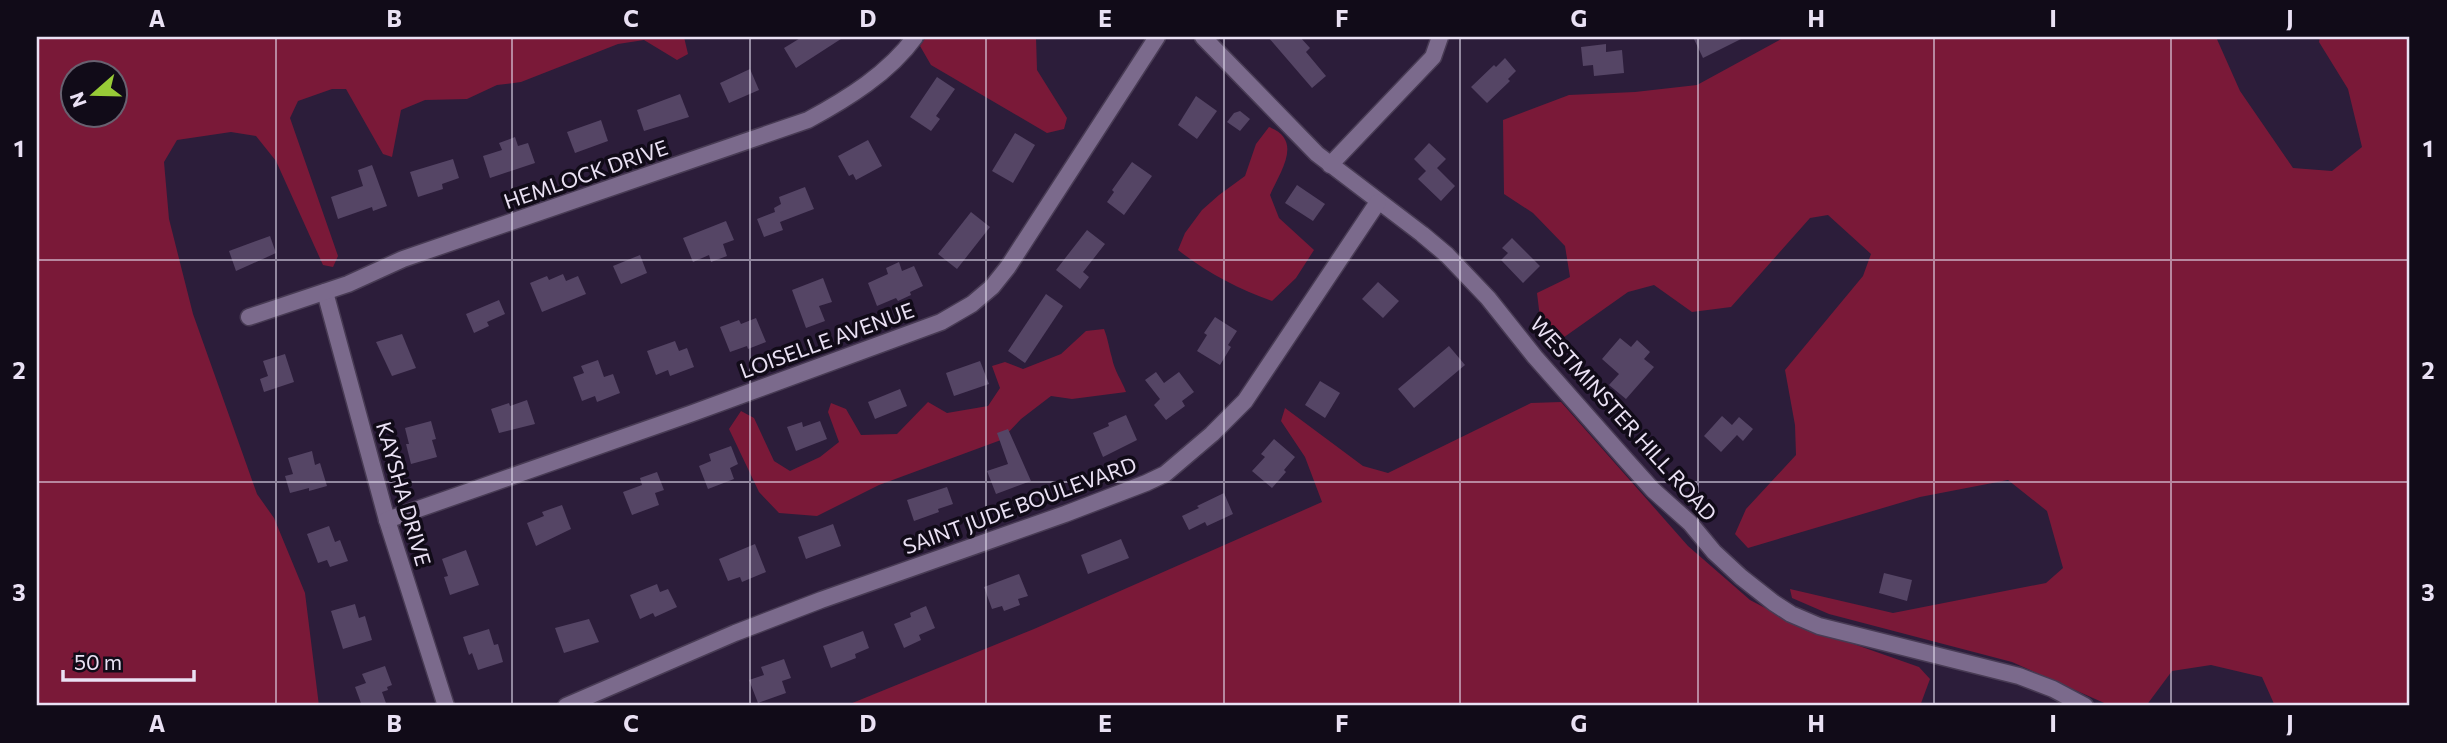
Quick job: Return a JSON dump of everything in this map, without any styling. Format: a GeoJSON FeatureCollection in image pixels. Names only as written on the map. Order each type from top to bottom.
{"type":"FeatureCollection","features":[{"type":"Feature","properties":{"kind":"street","name":"HEMLOCK DRIVE"},"geometry":{"type":"LineString","coordinates":[[249,317],[325,292],[403,258],[807,120],[876,76],[897,58],[915,37]]}},
{"type":"Feature","properties":{"kind":"street","name":"LOISELLE AVENUE"},"geometry":{"type":"LineString","coordinates":[[387,520],[896,340],[957,314],[992,287],[1009,267],[1157,37]]}},
{"type":"Feature","properties":{"kind":"street","name":"WESTMINSTER HILL ROAD"},"geometry":{"type":"LineString","coordinates":[[1203,37],[1317,154],[1447,255],[1488,298],[1550,376],[1653,490],[1690,523],[1714,552],[1774,603],[1800,619],[1819,626],[2019,676],[2053,689],[2085,706]]}},
{"type":"Feature","properties":{"kind":"street"},"geometry":{"type":"LineString","coordinates":[[1330,165],[1433,57],[1440,37]]}},
{"type":"Feature","properties":{"kind":"street","name":"SAINT JUDE BOULEVARD"},"geometry":{"type":"LineString","coordinates":[[566,706],[760,624],[1065,514],[1165,474],[1212,434],[1245,401],[1378,202]]}},
{"type":"Feature","properties":{"kind":"street","name":"KAYSHA DRIVE"},"geometry":{"type":"LineString","coordinates":[[325,292],[387,520],[446,706]]}},
{"type":"Feature","properties":{"kind":"shaded area"},"geometry":{"type":"Polygon","coordinates":[[[37,37],[684,37],[688,54],[677,60],[644,40],[618,44],[521,82],[497,85],[467,99],[425,100],[401,110],[392,157],[383,154],[346,89],[332,89],[298,101],[290,118],[338,256],[333,267],[323,265],[276,161],[256,136],[231,132],[177,140],[164,162],[169,219],[193,314],[257,494],[274,518],[305,593],[319,706],[37,706],[37,37]]]}},
{"type":"Feature","properties":{"kind":"shaded area"},"geometry":{"type":"Polygon","coordinates":[[[926,37],[1036,37],[1037,70],[1067,118],[1064,129],[1047,133],[931,65],[920,46],[926,37]]]}},
{"type":"Feature","properties":{"kind":"shaded area"},"geometry":{"type":"Polygon","coordinates":[[[1785,37],[2216,37],[2240,91],[2293,168],[2332,171],[2362,147],[2348,89],[2319,42],[2320,37],[2410,37],[2410,706],[2275,706],[2262,677],[2211,665],[2172,671],[2146,706],[2111,706],[2012,662],[1829,614],[1792,598],[1790,589],[1893,613],[2046,583],[2063,568],[2047,511],[2008,480],[1920,497],[1748,548],[1735,534],[1746,509],[1796,455],[1795,425],[1785,370],[1863,276],[1871,254],[1828,215],[1810,218],[1731,307],[1692,312],[1654,285],[1628,292],[1553,345],[1541,326],[1537,293],[1570,277],[1565,246],[1533,213],[1504,194],[1503,120],[1569,95],[1635,92],[1697,85],[1785,37]]]}},
{"type":"Feature","properties":{"kind":"shaded area"},"geometry":{"type":"Polygon","coordinates":[[[1269,127],[1280,133],[1287,148],[1283,167],[1270,195],[1279,218],[1314,250],[1296,278],[1272,301],[1223,279],[1178,250],[1185,233],[1202,210],[1245,176],[1256,144],[1269,127]]]}},
{"type":"Feature","properties":{"kind":"shaded area"},"geometry":{"type":"Polygon","coordinates":[[[1104,329],[1114,367],[1126,392],[1072,399],[1051,396],[1021,419],[1001,440],[879,485],[817,516],[779,513],[759,492],[729,429],[741,411],[754,418],[774,461],[790,471],[820,457],[839,442],[828,412],[831,403],[846,409],[861,435],[897,434],[928,402],[947,413],[988,406],[1000,388],[992,366],[1005,362],[1023,369],[1061,354],[1086,331],[1104,329]]]}},
{"type":"Feature","properties":{"kind":"shaded area"},"geometry":{"type":"Polygon","coordinates":[[[1561,402],[1688,546],[1750,600],[1794,623],[1919,667],[1930,679],[1920,706],[845,706],[1034,629],[1322,502],[1305,457],[1281,421],[1285,408],[1363,466],[1388,473],[1531,403],[1561,402]]]}},
{"type":"Feature","properties":{"kind":"building"},"geometry":{"type":"Polygon","coordinates":[[[802,37],[844,37],[796,68],[784,48],[802,37]]]}},
{"type":"Feature","properties":{"kind":"building"},"geometry":{"type":"Polygon","coordinates":[[[1268,37],[1300,37],[1310,48],[1306,52],[1326,76],[1312,88],[1268,37]]]}},
{"type":"Feature","properties":{"kind":"building"},"geometry":{"type":"Polygon","coordinates":[[[1693,37],[1745,37],[1703,58],[1693,37]]]}},
{"type":"Feature","properties":{"kind":"building"},"geometry":{"type":"Polygon","coordinates":[[[1606,44],[1606,52],[1622,50],[1624,73],[1594,76],[1593,65],[1583,66],[1581,47],[1606,44]]]}},
{"type":"Feature","properties":{"kind":"building"},"geometry":{"type":"Polygon","coordinates":[[[1505,58],[1516,71],[1508,79],[1510,81],[1487,103],[1471,87],[1505,58]]]}},
{"type":"Feature","properties":{"kind":"building"},"geometry":{"type":"Polygon","coordinates":[[[750,69],[759,90],[729,103],[720,83],[750,69]]]}},
{"type":"Feature","properties":{"kind":"building"},"geometry":{"type":"Polygon","coordinates":[[[937,77],[955,89],[936,116],[940,119],[931,131],[910,117],[937,77]]]}},
{"type":"Feature","properties":{"kind":"building"},"geometry":{"type":"Polygon","coordinates":[[[680,94],[689,117],[644,131],[637,110],[680,94]]]}},
{"type":"Feature","properties":{"kind":"building"},"geometry":{"type":"Polygon","coordinates":[[[1196,96],[1217,111],[1197,139],[1178,125],[1196,96]]]}},
{"type":"Feature","properties":{"kind":"building"},"geometry":{"type":"Polygon","coordinates":[[[1240,111],[1250,119],[1240,131],[1227,122],[1234,113],[1240,111]]]}},
{"type":"Feature","properties":{"kind":"building"},"geometry":{"type":"Polygon","coordinates":[[[601,120],[608,141],[575,153],[567,132],[601,120]]]}},
{"type":"Feature","properties":{"kind":"building"},"geometry":{"type":"Polygon","coordinates":[[[1015,133],[1035,145],[1013,183],[992,171],[1015,133]]]}},
{"type":"Feature","properties":{"kind":"building"},"geometry":{"type":"Polygon","coordinates":[[[515,137],[518,146],[528,143],[535,163],[490,178],[483,156],[502,150],[499,143],[515,137]]]}},
{"type":"Feature","properties":{"kind":"building"},"geometry":{"type":"Polygon","coordinates":[[[868,140],[882,166],[856,180],[853,174],[849,176],[838,156],[868,140]]]}},
{"type":"Feature","properties":{"kind":"building"},"geometry":{"type":"Polygon","coordinates":[[[1429,143],[1446,159],[1437,168],[1455,186],[1441,201],[1418,179],[1426,171],[1414,159],[1429,143]]]}},
{"type":"Feature","properties":{"kind":"building"},"geometry":{"type":"Polygon","coordinates":[[[453,159],[459,178],[442,184],[443,189],[418,197],[410,172],[453,159]]]}},
{"type":"Feature","properties":{"kind":"building"},"geometry":{"type":"Polygon","coordinates":[[[1132,162],[1152,176],[1124,215],[1107,202],[1114,192],[1112,190],[1132,162]]]}},
{"type":"Feature","properties":{"kind":"building"},"geometry":{"type":"Polygon","coordinates":[[[372,165],[387,206],[373,211],[372,207],[338,219],[331,197],[363,186],[358,170],[372,165]]]}},
{"type":"Feature","properties":{"kind":"building"},"geometry":{"type":"Polygon","coordinates":[[[1297,185],[1325,204],[1313,221],[1285,203],[1297,185]]]}},
{"type":"Feature","properties":{"kind":"building"},"geometry":{"type":"Polygon","coordinates":[[[805,187],[814,209],[780,222],[783,230],[764,237],[757,219],[775,212],[774,208],[781,204],[779,197],[805,187]]]}},
{"type":"Feature","properties":{"kind":"building"},"geometry":{"type":"Polygon","coordinates":[[[971,212],[990,227],[957,269],[938,254],[971,212]]]}},
{"type":"Feature","properties":{"kind":"building"},"geometry":{"type":"Polygon","coordinates":[[[726,221],[734,240],[723,244],[727,256],[711,262],[709,255],[693,262],[683,238],[726,221]]]}},
{"type":"Feature","properties":{"kind":"building"},"geometry":{"type":"Polygon","coordinates":[[[1087,230],[1105,244],[1083,272],[1089,277],[1080,289],[1056,270],[1087,230]]]}},
{"type":"Feature","properties":{"kind":"building"},"geometry":{"type":"Polygon","coordinates":[[[270,236],[276,253],[236,271],[229,251],[270,236]]]}},
{"type":"Feature","properties":{"kind":"building"},"geometry":{"type":"Polygon","coordinates":[[[1512,238],[1540,266],[1523,283],[1501,260],[1508,253],[1502,248],[1512,238]]]}},
{"type":"Feature","properties":{"kind":"building"},"geometry":{"type":"Polygon","coordinates":[[[640,255],[647,273],[621,284],[613,266],[640,255]]]}},
{"type":"Feature","properties":{"kind":"building"},"geometry":{"type":"Polygon","coordinates":[[[899,262],[902,271],[914,266],[923,286],[898,301],[896,298],[877,306],[868,283],[888,274],[886,268],[899,262]]]}},
{"type":"Feature","properties":{"kind":"building"},"geometry":{"type":"Polygon","coordinates":[[[563,274],[566,281],[578,276],[586,294],[542,312],[530,283],[547,276],[549,280],[563,274]]]}},
{"type":"Feature","properties":{"kind":"building"},"geometry":{"type":"Polygon","coordinates":[[[823,278],[832,302],[819,306],[825,321],[806,328],[792,290],[823,278]]]}},
{"type":"Feature","properties":{"kind":"building"},"geometry":{"type":"Polygon","coordinates":[[[1378,282],[1399,301],[1383,318],[1362,299],[1378,282]]]}},
{"type":"Feature","properties":{"kind":"building"},"geometry":{"type":"Polygon","coordinates":[[[1046,294],[1063,306],[1025,363],[1008,351],[1046,294]]]}},
{"type":"Feature","properties":{"kind":"building"},"geometry":{"type":"Polygon","coordinates":[[[499,300],[505,314],[487,322],[489,326],[474,333],[466,314],[499,300]]]}},
{"type":"Feature","properties":{"kind":"building"},"geometry":{"type":"Polygon","coordinates":[[[1215,317],[1237,331],[1220,365],[1197,351],[1207,335],[1204,333],[1215,317]]]}},
{"type":"Feature","properties":{"kind":"building"},"geometry":{"type":"Polygon","coordinates":[[[756,318],[766,342],[730,352],[720,327],[739,320],[741,324],[756,318]]]}},
{"type":"Feature","properties":{"kind":"building"},"geometry":{"type":"Polygon","coordinates":[[[402,334],[416,368],[392,376],[376,342],[402,334]]]}},
{"type":"Feature","properties":{"kind":"building"},"geometry":{"type":"Polygon","coordinates":[[[1620,338],[1631,347],[1637,340],[1650,352],[1644,359],[1654,367],[1626,399],[1609,385],[1619,374],[1602,359],[1620,338]]]}},
{"type":"Feature","properties":{"kind":"building"},"geometry":{"type":"Polygon","coordinates":[[[675,341],[679,351],[687,348],[694,367],[670,376],[668,370],[656,375],[647,351],[675,341]]]}},
{"type":"Feature","properties":{"kind":"building"},"geometry":{"type":"Polygon","coordinates":[[[1449,346],[1465,365],[1414,408],[1398,389],[1449,346]]]}},
{"type":"Feature","properties":{"kind":"building"},"geometry":{"type":"Polygon","coordinates":[[[285,354],[294,382],[264,392],[260,379],[268,376],[263,361],[285,354]]]}},
{"type":"Feature","properties":{"kind":"building"},"geometry":{"type":"Polygon","coordinates":[[[598,360],[604,377],[613,374],[620,393],[597,402],[595,396],[582,401],[573,377],[584,373],[581,366],[598,360]]]}},
{"type":"Feature","properties":{"kind":"building"},"geometry":{"type":"Polygon","coordinates":[[[980,361],[989,384],[954,396],[946,373],[980,361]]]}},
{"type":"Feature","properties":{"kind":"building"},"geometry":{"type":"Polygon","coordinates":[[[1156,372],[1164,383],[1179,372],[1194,392],[1182,401],[1185,406],[1166,420],[1154,405],[1160,399],[1145,380],[1156,372]]]}},
{"type":"Feature","properties":{"kind":"building"},"geometry":{"type":"Polygon","coordinates":[[[1320,381],[1340,393],[1325,418],[1305,405],[1320,381]]]}},
{"type":"Feature","properties":{"kind":"building"},"geometry":{"type":"Polygon","coordinates":[[[900,389],[907,406],[875,419],[868,402],[900,389]]]}},
{"type":"Feature","properties":{"kind":"building"},"geometry":{"type":"Polygon","coordinates":[[[527,400],[535,424],[499,433],[491,409],[527,400]]]}},
{"type":"Feature","properties":{"kind":"building"},"geometry":{"type":"Polygon","coordinates":[[[1126,415],[1137,440],[1103,457],[1093,433],[1126,415]]]}},
{"type":"Feature","properties":{"kind":"building"},"geometry":{"type":"Polygon","coordinates":[[[1722,416],[1732,425],[1739,417],[1753,429],[1743,441],[1737,435],[1721,452],[1704,436],[1722,416]]]}},
{"type":"Feature","properties":{"kind":"building"},"geometry":{"type":"Polygon","coordinates":[[[431,421],[436,439],[432,440],[437,457],[411,464],[405,428],[431,421]]]}},
{"type":"Feature","properties":{"kind":"building"},"geometry":{"type":"Polygon","coordinates":[[[820,421],[827,439],[796,451],[787,427],[802,422],[803,427],[820,421]]]}},
{"type":"Feature","properties":{"kind":"building"},"geometry":{"type":"Polygon","coordinates":[[[1008,429],[1031,481],[996,494],[987,471],[1008,464],[997,433],[1008,429]]]}},
{"type":"Feature","properties":{"kind":"building"},"geometry":{"type":"Polygon","coordinates":[[[1274,439],[1295,457],[1272,488],[1252,471],[1265,457],[1261,454],[1274,439]]]}},
{"type":"Feature","properties":{"kind":"building"},"geometry":{"type":"Polygon","coordinates":[[[731,446],[738,464],[730,468],[734,479],[708,489],[699,466],[711,461],[709,454],[731,446]]]}},
{"type":"Feature","properties":{"kind":"building"},"geometry":{"type":"Polygon","coordinates":[[[312,451],[315,465],[320,463],[327,486],[290,493],[285,476],[293,474],[288,458],[312,451]]]}},
{"type":"Feature","properties":{"kind":"building"},"geometry":{"type":"Polygon","coordinates":[[[657,472],[664,490],[655,493],[659,505],[632,515],[623,492],[642,485],[640,478],[657,472]]]}},
{"type":"Feature","properties":{"kind":"building"},"geometry":{"type":"Polygon","coordinates":[[[947,487],[953,504],[914,521],[907,500],[947,487]]]}},
{"type":"Feature","properties":{"kind":"building"},"geometry":{"type":"Polygon","coordinates":[[[1224,493],[1233,514],[1207,526],[1205,522],[1189,530],[1182,516],[1224,493]]]}},
{"type":"Feature","properties":{"kind":"building"},"geometry":{"type":"Polygon","coordinates":[[[562,505],[571,529],[536,546],[527,523],[544,516],[542,512],[562,505]]]}},
{"type":"Feature","properties":{"kind":"building"},"geometry":{"type":"Polygon","coordinates":[[[833,524],[841,546],[806,559],[798,537],[833,524]]]}},
{"type":"Feature","properties":{"kind":"building"},"geometry":{"type":"Polygon","coordinates":[[[329,526],[335,542],[340,540],[348,561],[330,567],[327,560],[318,563],[307,534],[329,526]]]}},
{"type":"Feature","properties":{"kind":"building"},"geometry":{"type":"Polygon","coordinates":[[[1121,539],[1129,558],[1088,574],[1081,555],[1121,539]]]}},
{"type":"Feature","properties":{"kind":"building"},"geometry":{"type":"Polygon","coordinates":[[[755,544],[766,572],[742,582],[740,577],[728,581],[719,559],[755,544]]]}},
{"type":"Feature","properties":{"kind":"building"},"geometry":{"type":"Polygon","coordinates":[[[466,550],[479,585],[450,595],[444,577],[448,576],[442,559],[466,550]]]}},
{"type":"Feature","properties":{"kind":"building"},"geometry":{"type":"Polygon","coordinates":[[[1884,573],[1912,580],[1907,601],[1879,593],[1884,573]]]}},
{"type":"Feature","properties":{"kind":"building"},"geometry":{"type":"Polygon","coordinates":[[[1019,574],[1028,596],[1018,599],[1020,605],[1004,611],[1002,606],[992,609],[984,587],[1019,574]]]}},
{"type":"Feature","properties":{"kind":"building"},"geometry":{"type":"Polygon","coordinates":[[[657,584],[660,592],[668,589],[677,607],[655,617],[653,613],[640,619],[630,595],[657,584]]]}},
{"type":"Feature","properties":{"kind":"building"},"geometry":{"type":"Polygon","coordinates":[[[355,604],[359,618],[365,616],[372,640],[343,649],[331,611],[355,604]]]}},
{"type":"Feature","properties":{"kind":"building"},"geometry":{"type":"Polygon","coordinates":[[[926,606],[935,628],[919,635],[921,640],[904,648],[894,624],[911,617],[910,613],[926,606]]]}},
{"type":"Feature","properties":{"kind":"building"},"geometry":{"type":"Polygon","coordinates":[[[589,619],[599,642],[564,653],[555,628],[589,619]]]}},
{"type":"Feature","properties":{"kind":"building"},"geometry":{"type":"Polygon","coordinates":[[[489,629],[494,645],[498,644],[503,662],[478,670],[463,637],[489,629]]]}},
{"type":"Feature","properties":{"kind":"building"},"geometry":{"type":"Polygon","coordinates":[[[863,631],[869,648],[855,654],[856,658],[831,668],[823,646],[863,631]]]}},
{"type":"Feature","properties":{"kind":"building"},"geometry":{"type":"Polygon","coordinates":[[[784,659],[791,678],[782,681],[786,693],[758,703],[749,680],[764,675],[761,667],[784,659]]]}},
{"type":"Feature","properties":{"kind":"building"},"geometry":{"type":"Polygon","coordinates":[[[385,666],[392,685],[382,692],[387,706],[362,706],[355,687],[366,683],[362,674],[385,666]]]}}]}
